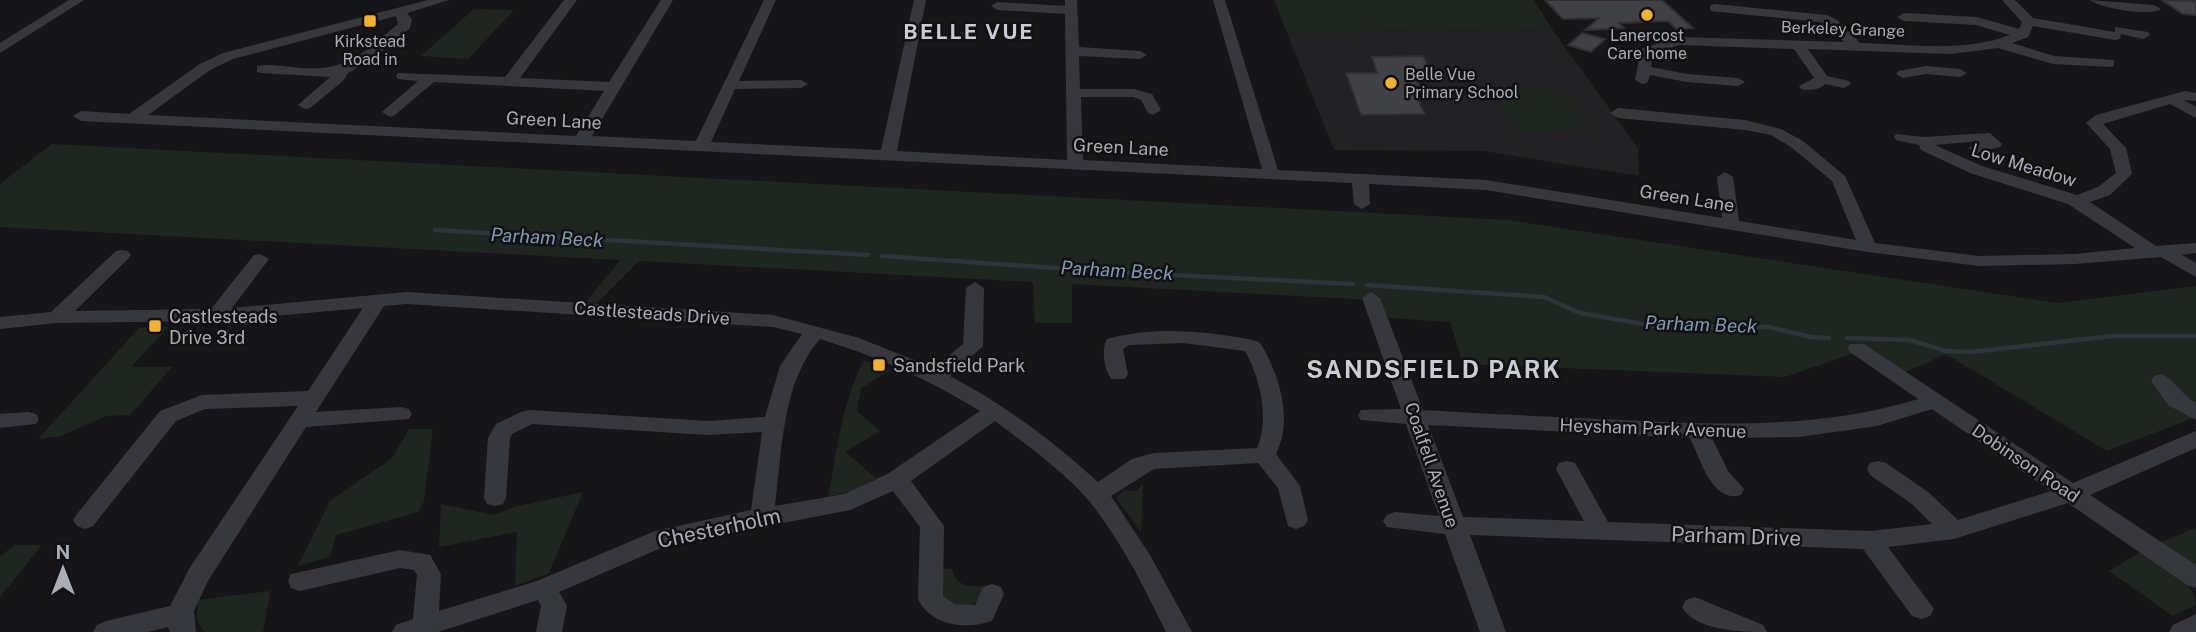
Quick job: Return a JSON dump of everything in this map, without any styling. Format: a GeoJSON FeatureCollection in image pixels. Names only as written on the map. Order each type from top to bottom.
{"type":"FeatureCollection","features":[{"type":"Feature","properties":{"kind":"street"},"geometry":{"type":"LineString","coordinates":[[0,49],[78,0]]}},
{"type":"Feature","properties":{"kind":"street"},"geometry":{"type":"LineString","coordinates":[[133,118],[205,66],[228,56],[443,0]]}},
{"type":"Feature","properties":{"kind":"street"},"geometry":{"type":"LineString","coordinates":[[509,82],[571,0]]}},
{"type":"Feature","properties":{"kind":"street"},"geometry":{"type":"LineString","coordinates":[[581,141],[667,0]]}},
{"type":"Feature","properties":{"kind":"street"},"geometry":{"type":"LineString","coordinates":[[702,145],[770,0]]}},
{"type":"Feature","properties":{"kind":"street"},"geometry":{"type":"LineString","coordinates":[[888,154],[920,0]]}},
{"type":"Feature","properties":{"kind":"street"},"geometry":{"type":"LineString","coordinates":[[1219,0],[1271,173]]}},
{"type":"Feature","properties":{"kind":"street"},"geometry":{"type":"LineString","coordinates":[[2008,0],[2026,27]]}},
{"type":"Feature","properties":{"kind":"street"},"geometry":{"type":"LineString","coordinates":[[2096,0],[2156,11]]}},
{"type":"Feature","properties":{"kind":"street"},"geometry":{"type":"LineString","coordinates":[[996,6],[1071,5],[1075,164]]}},
{"type":"Feature","properties":{"kind":"street"},"geometry":{"type":"LineString","coordinates":[[1715,8],[1822,18],[1832,23],[1856,47]]}},
{"type":"Feature","properties":{"kind":"street"},"geometry":{"type":"LineString","coordinates":[[262,69],[323,73],[342,71],[361,61],[405,25],[405,19],[398,11]]}},
{"type":"Feature","properties":{"kind":"street"},"geometry":{"type":"LineString","coordinates":[[1904,17],[1928,23],[1977,21],[2026,27],[2143,34]]}},
{"type":"Feature","properties":{"kind":"street","name":"Berkeley Grange"},"geometry":{"type":"LineString","coordinates":[[1729,84],[1643,75],[1646,52],[1671,41],[1698,40],[1951,50],[1998,44],[2026,27]]}},
{"type":"Feature","properties":{"kind":"street"},"geometry":{"type":"LineString","coordinates":[[1998,44],[2053,60],[2109,63]]}},
{"type":"Feature","properties":{"kind":"street"},"geometry":{"type":"LineString","coordinates":[[1798,45],[1822,79],[1844,84]]}},
{"type":"Feature","properties":{"kind":"street"},"geometry":{"type":"LineString","coordinates":[[1905,50],[1926,70]]}},
{"type":"Feature","properties":{"kind":"street"},"geometry":{"type":"LineString","coordinates":[[1072,51],[1140,55]]}},
{"type":"Feature","properties":{"kind":"street"},"geometry":{"type":"LineString","coordinates":[[2052,76],[2057,65],[2053,60]]}},
{"type":"Feature","properties":{"kind":"street"},"geometry":{"type":"LineString","coordinates":[[1903,74],[1926,70],[1960,73]]}},
{"type":"Feature","properties":{"kind":"street"},"geometry":{"type":"LineString","coordinates":[[305,105],[338,78],[342,71]]}},
{"type":"Feature","properties":{"kind":"street"},"geometry":{"type":"LineString","coordinates":[[403,76],[614,87]]}},
{"type":"Feature","properties":{"kind":"street"},"geometry":{"type":"LineString","coordinates":[[390,113],[430,78]]}},
{"type":"Feature","properties":{"kind":"street"},"geometry":{"type":"LineString","coordinates":[[1806,86],[1815,85],[1822,79]]}},
{"type":"Feature","properties":{"kind":"street"},"geometry":{"type":"LineString","coordinates":[[731,85],[801,84]]}},
{"type":"Feature","properties":{"kind":"street"},"geometry":{"type":"LineString","coordinates":[[1073,93],[1135,93],[1147,97],[1153,110]]}},
{"type":"Feature","properties":{"kind":"street"},"geometry":{"type":"LineString","coordinates":[[2077,201],[2104,191],[2124,174],[2118,148],[2094,123],[2101,118],[2172,99],[2196,97]]}},
{"type":"Feature","properties":{"kind":"street"},"geometry":{"type":"LineString","coordinates":[[2172,99],[2196,113]]}},
{"type":"Feature","properties":{"kind":"street"},"geometry":{"type":"LineString","coordinates":[[1618,113],[1745,125],[1776,132],[1797,144],[1839,179],[1868,247]]}},
{"type":"Feature","properties":{"kind":"street","name":"Green Lane"},"geometry":{"type":"LineString","coordinates":[[81,116],[1486,185],[1868,247],[1979,261],[2075,259],[2196,248]]}},
{"type":"Feature","properties":{"kind":"street","name":"Low Meadow"},"geometry":{"type":"LineString","coordinates":[[1976,148],[1994,144],[1984,136],[1936,138],[1926,142],[1927,148],[1961,166],[2077,201],[2196,271]]}},
{"type":"Feature","properties":{"kind":"street"},"geometry":{"type":"LineString","coordinates":[[1902,137],[1926,142]]}},
{"type":"Feature","properties":{"kind":"street"},"geometry":{"type":"LineString","coordinates":[[1961,166],[1952,174],[1969,186]]}},
{"type":"Feature","properties":{"kind":"street"},"geometry":{"type":"LineString","coordinates":[[1725,177],[1731,224]]}},
{"type":"Feature","properties":{"kind":"street"},"geometry":{"type":"LineString","coordinates":[[1360,178],[1362,204]]}},
{"type":"Feature","properties":{"kind":"street"},"geometry":{"type":"LineString","coordinates":[[57,317],[122,255]]}},
{"type":"Feature","properties":{"kind":"street"},"geometry":{"type":"LineString","coordinates":[[216,315],[260,259]]}},
{"type":"Feature","properties":{"kind":"street"},"geometry":{"type":"LineString","coordinates":[[936,377],[973,346],[975,288]]}},
{"type":"Feature","properties":{"kind":"street","name":"Coalfell Avenue"},"geometry":{"type":"LineString","coordinates":[[1371,298],[1493,632]]}},
{"type":"Feature","properties":{"kind":"street","name":"Castlesteads Drive"},"geometry":{"type":"LineString","coordinates":[[0,323],[57,317],[216,315],[378,300],[431,299],[773,321],[816,331],[936,377],[995,411],[1047,449],[1096,495],[1146,566],[1179,632]]}},
{"type":"Feature","properties":{"kind":"street"},"geometry":{"type":"LineString","coordinates":[[107,632],[181,623],[198,576],[378,300]]}},
{"type":"Feature","properties":{"kind":"street"},"geometry":{"type":"LineString","coordinates":[[761,518],[776,424],[790,367],[799,349],[816,331]]}},
{"type":"Feature","properties":{"kind":"street"},"geometry":{"type":"LineString","coordinates":[[1096,495],[1140,465],[1154,461],[1264,455],[1271,446],[1274,434],[1263,362],[1252,346],[1224,341],[1133,336],[1114,343],[1112,349],[1118,374]]}},
{"type":"Feature","properties":{"kind":"street","name":"Dobinson Road"},"geometry":{"type":"LineString","coordinates":[[1857,348],[2196,578]]}},
{"type":"Feature","properties":{"kind":"street"},"geometry":{"type":"LineString","coordinates":[[2161,381],[2175,400],[2196,413]]}},
{"type":"Feature","properties":{"kind":"street"},"geometry":{"type":"LineString","coordinates":[[85,520],[168,416],[202,402],[314,398]]}},
{"type":"Feature","properties":{"kind":"street","name":"Heysham Park Avenue"},"geometry":{"type":"LineString","coordinates":[[1369,415],[1698,431],[1799,430],[1877,419],[1935,401]]}},
{"type":"Feature","properties":{"kind":"street","name":"Chesterholm"},"geometry":{"type":"LineString","coordinates":[[415,629],[544,588],[663,537],[850,502],[897,479],[995,411]]}},
{"type":"Feature","properties":{"kind":"street"},"geometry":{"type":"LineString","coordinates":[[299,420],[401,414]]}},
{"type":"Feature","properties":{"kind":"street"},"geometry":{"type":"LineString","coordinates":[[495,498],[499,438],[505,429],[529,417],[708,428],[776,424]]}},
{"type":"Feature","properties":{"kind":"street"},"geometry":{"type":"LineString","coordinates":[[0,421],[27,419]]}},
{"type":"Feature","properties":{"kind":"street"},"geometry":{"type":"LineString","coordinates":[[1698,431],[1720,476],[1733,489]]}},
{"type":"Feature","properties":{"kind":"street","name":"Parham Drive"},"geometry":{"type":"LineString","coordinates":[[1395,521],[1454,526],[1870,540],[1954,530],[2072,493],[2196,439]]}},
{"type":"Feature","properties":{"kind":"street"},"geometry":{"type":"LineString","coordinates":[[1264,455],[1289,485],[1296,520]]}},
{"type":"Feature","properties":{"kind":"street"},"geometry":{"type":"LineString","coordinates":[[1567,469],[1601,531]]}},
{"type":"Feature","properties":{"kind":"street"},"geometry":{"type":"LineString","coordinates":[[1878,469],[1920,499],[1954,530]]}},
{"type":"Feature","properties":{"kind":"street"},"geometry":{"type":"LineString","coordinates":[[897,479],[932,526],[930,599],[940,610],[959,617],[983,614],[992,594]]}},
{"type":"Feature","properties":{"kind":"street"},"geometry":{"type":"LineString","coordinates":[[1870,540],[1921,609]]}},
{"type":"Feature","properties":{"kind":"street","name":"Chesterholm"},"geometry":{"type":"LineString","coordinates":[[300,581],[400,559],[421,562],[429,574],[415,629]]}},
{"type":"Feature","properties":{"kind":"street"},"geometry":{"type":"LineString","coordinates":[[544,588],[554,606],[549,632]]}},
{"type":"Feature","properties":{"kind":"street"},"geometry":{"type":"LineString","coordinates":[[1695,607],[1754,632]]}},
{"type":"Feature","properties":{"kind":"street"},"geometry":{"type":"LineString","coordinates":[[2182,632],[2196,624]]}},
{"type":"Feature","properties":{"kind":"shaded area"},"geometry":{"type":"Polygon","coordinates":[[[1274,0],[1534,0],[1552,29],[1287,33],[1274,0]]]}},
{"type":"Feature","properties":{"kind":"shaded area"},"geometry":{"type":"Polygon","coordinates":[[[474,9],[514,10],[468,59],[421,56],[474,9]]]}},
{"type":"Feature","properties":{"kind":"shaded area","name":"Belle Vue Primary School"},"geometry":{"type":"Polygon","coordinates":[[[1552,29],[1638,148],[1639,176],[1483,151],[1334,150],[1287,33],[1552,29]]]}},
{"type":"Feature","properties":{"kind":"shaded area"},"geometry":{"type":"Polygon","coordinates":[[[1491,90],[1561,90],[1589,130],[1515,131],[1491,90]]]}},
{"type":"Feature","properties":{"kind":"shaded area"},"geometry":{"type":"Polygon","coordinates":[[[52,144],[1507,220],[2057,303],[2196,286],[2196,417],[2107,451],[1946,354],[1905,372],[1866,349],[1785,377],[1463,364],[1450,322],[1389,318],[1372,300],[1072,284],[1072,323],[1035,323],[1033,282],[639,261],[597,303],[586,302],[620,260],[0,227],[0,184],[52,144]]]}},
{"type":"Feature","properties":{"kind":"shaded area"},"geometry":{"type":"Polygon","coordinates":[[[168,327],[131,367],[172,367],[130,415],[107,416],[60,436],[38,439],[139,328],[168,327]]]}},
{"type":"Feature","properties":{"kind":"shaded area"},"geometry":{"type":"Polygon","coordinates":[[[864,360],[891,370],[861,388],[857,411],[880,431],[845,452],[876,478],[855,491],[828,497],[845,410],[864,360]]]}},
{"type":"Feature","properties":{"kind":"shaded area"},"geometry":{"type":"Polygon","coordinates":[[[409,429],[433,429],[424,501],[418,512],[336,535],[330,557],[298,566],[330,501],[392,458],[409,429]]]}},
{"type":"Feature","properties":{"kind":"shaded area"},"geometry":{"type":"Polygon","coordinates":[[[1143,484],[1141,532],[1116,498],[1124,490],[1136,491],[1143,484]]]}},
{"type":"Feature","properties":{"kind":"shaded area"},"geometry":{"type":"Polygon","coordinates":[[[583,492],[549,573],[515,586],[517,532],[439,547],[441,504],[494,515],[514,507],[583,492]]]}},
{"type":"Feature","properties":{"kind":"shaded area"},"geometry":{"type":"Polygon","coordinates":[[[2196,528],[2196,568],[2159,543],[2196,528]]]}},
{"type":"Feature","properties":{"kind":"shaded area"},"geometry":{"type":"Polygon","coordinates":[[[15,545],[42,545],[0,597],[0,556],[15,545]]]}},
{"type":"Feature","properties":{"kind":"shaded area"},"geometry":{"type":"Polygon","coordinates":[[[2140,552],[2183,581],[2190,588],[2196,605],[2173,616],[2109,571],[2140,552]]]}},
{"type":"Feature","properties":{"kind":"shaded area"},"geometry":{"type":"Polygon","coordinates":[[[938,568],[952,569],[957,579],[964,584],[984,586],[979,599],[965,610],[939,598],[938,568]]]}},
{"type":"Feature","properties":{"kind":"shaded area"},"geometry":{"type":"Polygon","coordinates":[[[270,591],[263,632],[204,632],[197,619],[198,600],[270,591]]]}},
{"type":"Feature","properties":{"kind":"building","name":"Lanercost Care home"},"geometry":{"type":"Polygon","coordinates":[[[1545,0],[1662,0],[1693,28],[1676,29],[1668,21],[1619,23],[1624,28],[1585,30],[1599,18],[1563,19],[1545,0]]]}},
{"type":"Feature","properties":{"kind":"building"},"geometry":{"type":"Polygon","coordinates":[[[2162,0],[2196,1],[2196,15],[2183,14],[2162,0]]]}},
{"type":"Feature","properties":{"kind":"building"},"geometry":{"type":"Polygon","coordinates":[[[1582,33],[1605,39],[1591,52],[1568,45],[1582,33]]]}},
{"type":"Feature","properties":{"kind":"building","name":"Belle Vue Primary School"},"geometry":{"type":"Polygon","coordinates":[[[1423,56],[1433,74],[1413,75],[1419,86],[1411,86],[1425,114],[1361,115],[1346,73],[1377,73],[1372,57],[1423,56]]]}},
{"type":"Feature","properties":{"kind":"waterway","name":"Parham Beck"},"geometry":{"type":"LineString","coordinates":[[435,230],[868,255]]}},
{"type":"Feature","properties":{"kind":"waterway","name":"Parham Beck"},"geometry":{"type":"LineString","coordinates":[[882,256],[1113,272],[1353,284]]}},
{"type":"Feature","properties":{"kind":"waterway","name":"Parham Beck"},"geometry":{"type":"LineString","coordinates":[[1367,285],[1544,297],[1580,313],[1660,327],[1769,327],[1811,337],[1829,338]]}},
{"type":"Feature","properties":{"kind":"waterway","name":"Parham Beck"},"geometry":{"type":"LineString","coordinates":[[1847,338],[1910,340],[1946,351],[1971,352],[2113,336],[2196,336]]}},
{"type":"Feature","properties":{"kind":"place","name":"Lanercost Care home"},"geometry":{"type":"Point","coordinates":[1647,15]}},
{"type":"Feature","properties":{"kind":"place","name":"Kirkstead Road in"},"geometry":{"type":"Point","coordinates":[370,21]}},
{"type":"Feature","properties":{"kind":"place","name":"Belle Vue Primary School"},"geometry":{"type":"Point","coordinates":[1391,83]}},
{"type":"Feature","properties":{"kind":"place","name":"Castlesteads Drive 3rd"},"geometry":{"type":"Point","coordinates":[155,326]}},
{"type":"Feature","properties":{"kind":"place","name":"Sandsfield Park"},"geometry":{"type":"Point","coordinates":[879,365]}},
{"type":"Feature","properties":{"kind":"district","name":"BELLE VUE"},"geometry":{"type":"Point","coordinates":[969,31]}},
{"type":"Feature","properties":{"kind":"district","name":"SANDSFIELD PARK"},"geometry":{"type":"Point","coordinates":[1434,369]}}]}
